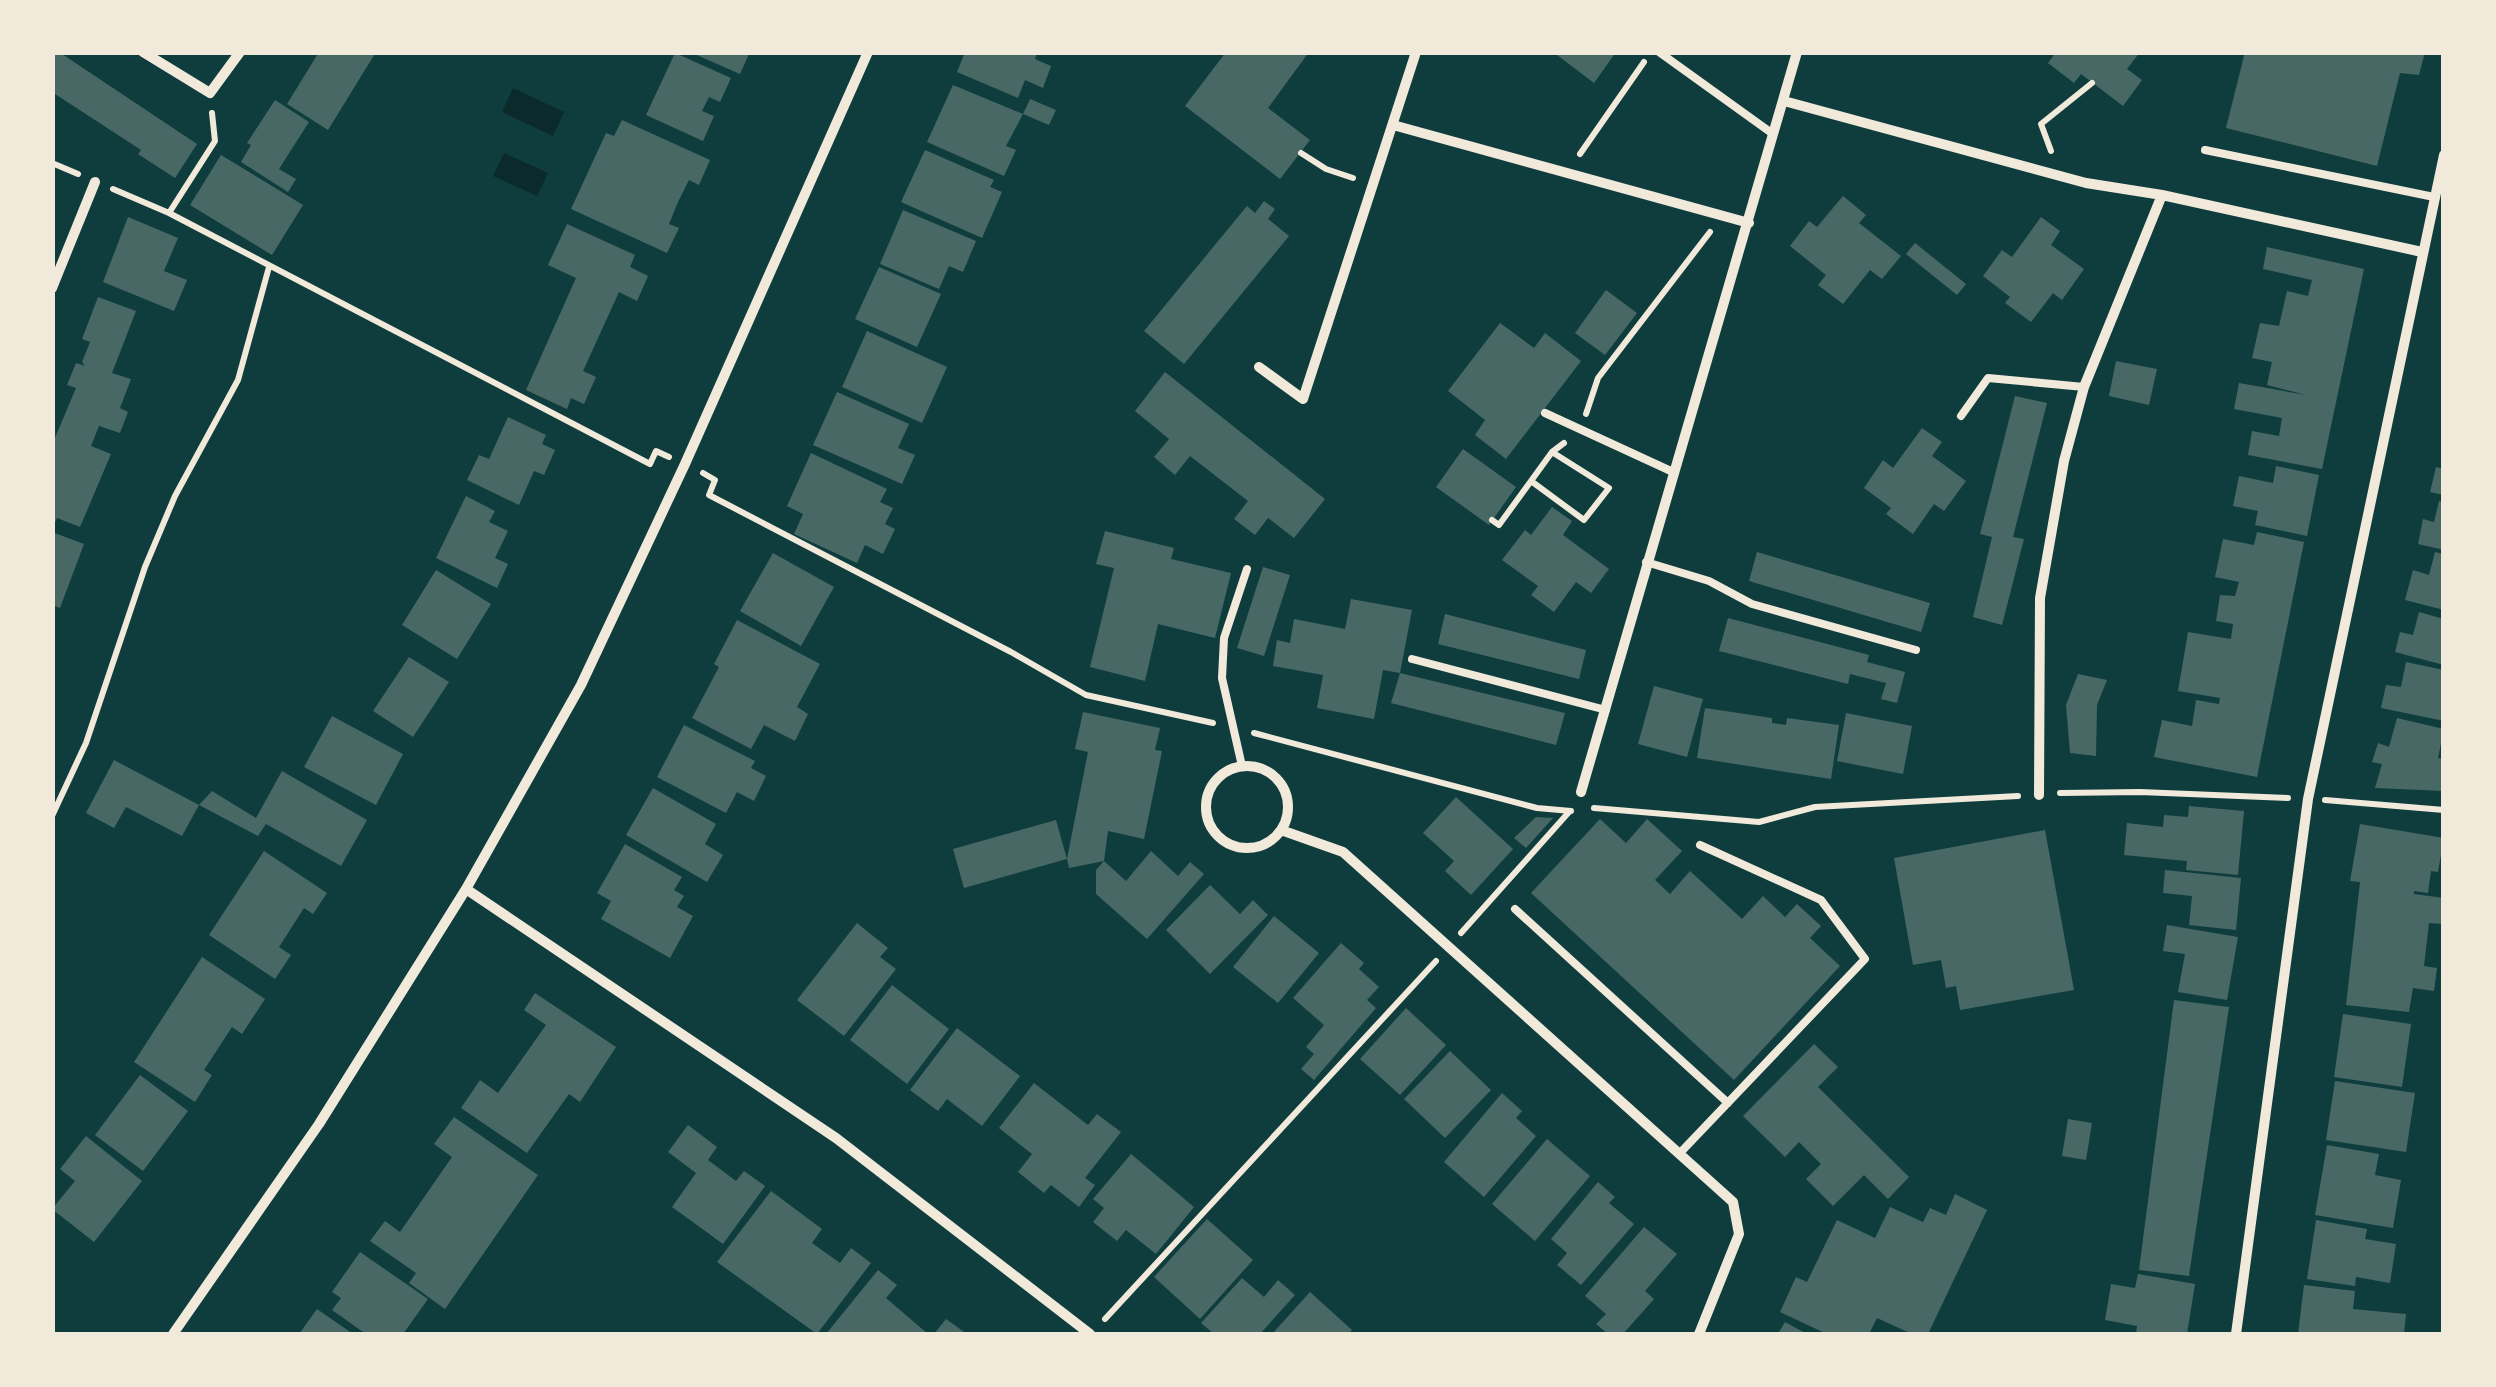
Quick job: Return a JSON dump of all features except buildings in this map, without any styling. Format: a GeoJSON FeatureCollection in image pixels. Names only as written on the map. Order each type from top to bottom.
{"type":"FeatureCollection","features":[{"type":"Feature","properties":{"kind":"street"},"geometry":{"type":"LineString","coordinates":[[144,52],[210,93],[240,52]]}},
{"type":"Feature","properties":{"kind":"street"},"geometry":{"type":"LineString","coordinates":[[173,1334],[319,1124],[466,889],[581,686],[685,464],[868,52]]}},
{"type":"Feature","properties":{"kind":"street"},"geometry":{"type":"LineString","coordinates":[[1259,367],[1303,399],[1416,52]]}},
{"type":"Feature","properties":{"kind":"street"},"geometry":{"type":"LineString","coordinates":[[1581,792],[1797,52]]}},
{"type":"Feature","properties":{"kind":"street"},"geometry":{"type":"LineString","coordinates":[[1784,101],[2086,184],[2162,195],[2422,252]]}},
{"type":"Feature","properties":{"kind":"street"},"geometry":{"type":"LineString","coordinates":[[1392,126],[1749,223]]}},
{"type":"Feature","properties":{"kind":"street"},"geometry":{"type":"LineString","coordinates":[[2236,1334],[2308,799],[2443,160]]}},
{"type":"Feature","properties":{"kind":"street"},"geometry":{"type":"LineString","coordinates":[[52,288],[95,182]]}},
{"type":"Feature","properties":{"kind":"street"},"geometry":{"type":"LineString","coordinates":[[2039,795],[2040,598],[2064,461],[2084,388],[2162,195]]}},
{"type":"Feature","properties":{"kind":"street"},"geometry":{"type":"LineString","coordinates":[[1242,766],[1263,770],[1275,778],[1288,803],[1281,830],[1272,840],[1245,848],[1218,837],[1210,826],[1206,808],[1216,779],[1242,766]]}},
{"type":"Feature","properties":{"kind":"street"},"geometry":{"type":"LineString","coordinates":[[1281,830],[1342,852],[1733,1202],[1740,1234],[1699,1334]]}},
{"type":"Feature","properties":{"kind":"street"},"geometry":{"type":"LineString","coordinates":[[466,889],[836,1138],[1090,1334]]}},
{"type":"Feature","properties":{"kind":"lane"},"geometry":{"type":"LineString","coordinates":[[1659,52],[1773,134]]}},
{"type":"Feature","properties":{"kind":"lane"},"geometry":{"type":"LineString","coordinates":[[2206,150],[2434,197]]}},
{"type":"Feature","properties":{"kind":"lane"},"geometry":{"type":"LineString","coordinates":[[1961,416],[1988,378],[2084,388]]}},
{"type":"Feature","properties":{"kind":"lane"},"geometry":{"type":"LineString","coordinates":[[1545,412],[1673,472]]}},
{"type":"Feature","properties":{"kind":"lane"},"geometry":{"type":"LineString","coordinates":[[1646,562],[1709,581],[1752,604],[1916,650]]}},
{"type":"Feature","properties":{"kind":"lane"},"geometry":{"type":"LineString","coordinates":[[1242,766],[1222,678],[1224,638],[1247,569]]}},
{"type":"Feature","properties":{"kind":"lane"},"geometry":{"type":"LineString","coordinates":[[1412,659],[1606,710]]}},
{"type":"Feature","properties":{"kind":"lane"},"geometry":{"type":"LineString","coordinates":[[1679,1154],[1865,959],[1821,900],[1700,845]]}},
{"type":"Feature","properties":{"kind":"lane"},"geometry":{"type":"LineString","coordinates":[[1514,909],[1728,1103]]}},
{"type":"Feature","properties":{"kind":"path"},"geometry":{"type":"LineString","coordinates":[[1567,173],[1650,52]]}},
{"type":"Feature","properties":{"kind":"path"},"geometry":{"type":"LineString","coordinates":[[2050,174],[2054,161],[2041,124],[2092,83]]}},
{"type":"Feature","properties":{"kind":"path"},"geometry":{"type":"LineString","coordinates":[[170,214],[215,140],[210,93]]}},
{"type":"Feature","properties":{"kind":"path"},"geometry":{"type":"LineString","coordinates":[[1301,153],[1326,169],[1372,184]]}},
{"type":"Feature","properties":{"kind":"path"},"geometry":{"type":"LineString","coordinates":[[52,164],[170,214],[650,464],[656,451],[685,464],[716,480],[709,495],[1086,694],[1232,727],[1538,808],[1570,811],[1602,806],[1759,822],[1815,807],[2140,792],[2444,810]]}},
{"type":"Feature","properties":{"kind":"path"},"geometry":{"type":"LineString","coordinates":[[1492,520],[1499,525],[1552,452],[1582,429],[1598,378],[1724,216]]}},
{"type":"Feature","properties":{"kind":"path"},"geometry":{"type":"LineString","coordinates":[[52,816],[86,743],[145,567],[176,496],[238,380],[269,267]]}},
{"type":"Feature","properties":{"kind":"path"},"geometry":{"type":"LineString","coordinates":[[1530,481],[1584,520],[1609,488],[1552,452]]}},
{"type":"Feature","properties":{"kind":"path"},"geometry":{"type":"LineString","coordinates":[[1104,1320],[1570,811]]}},
{"type":"Feature","properties":{"kind":"water"},"geometry":{"type":"Polygon","coordinates":[[[513,88],[564,112],[553,136],[502,112],[513,88]]]}},
{"type":"Feature","properties":{"kind":"water"},"geometry":{"type":"Polygon","coordinates":[[[504,153],[548,173],[537,196],[493,176],[504,153]]]}}]}
